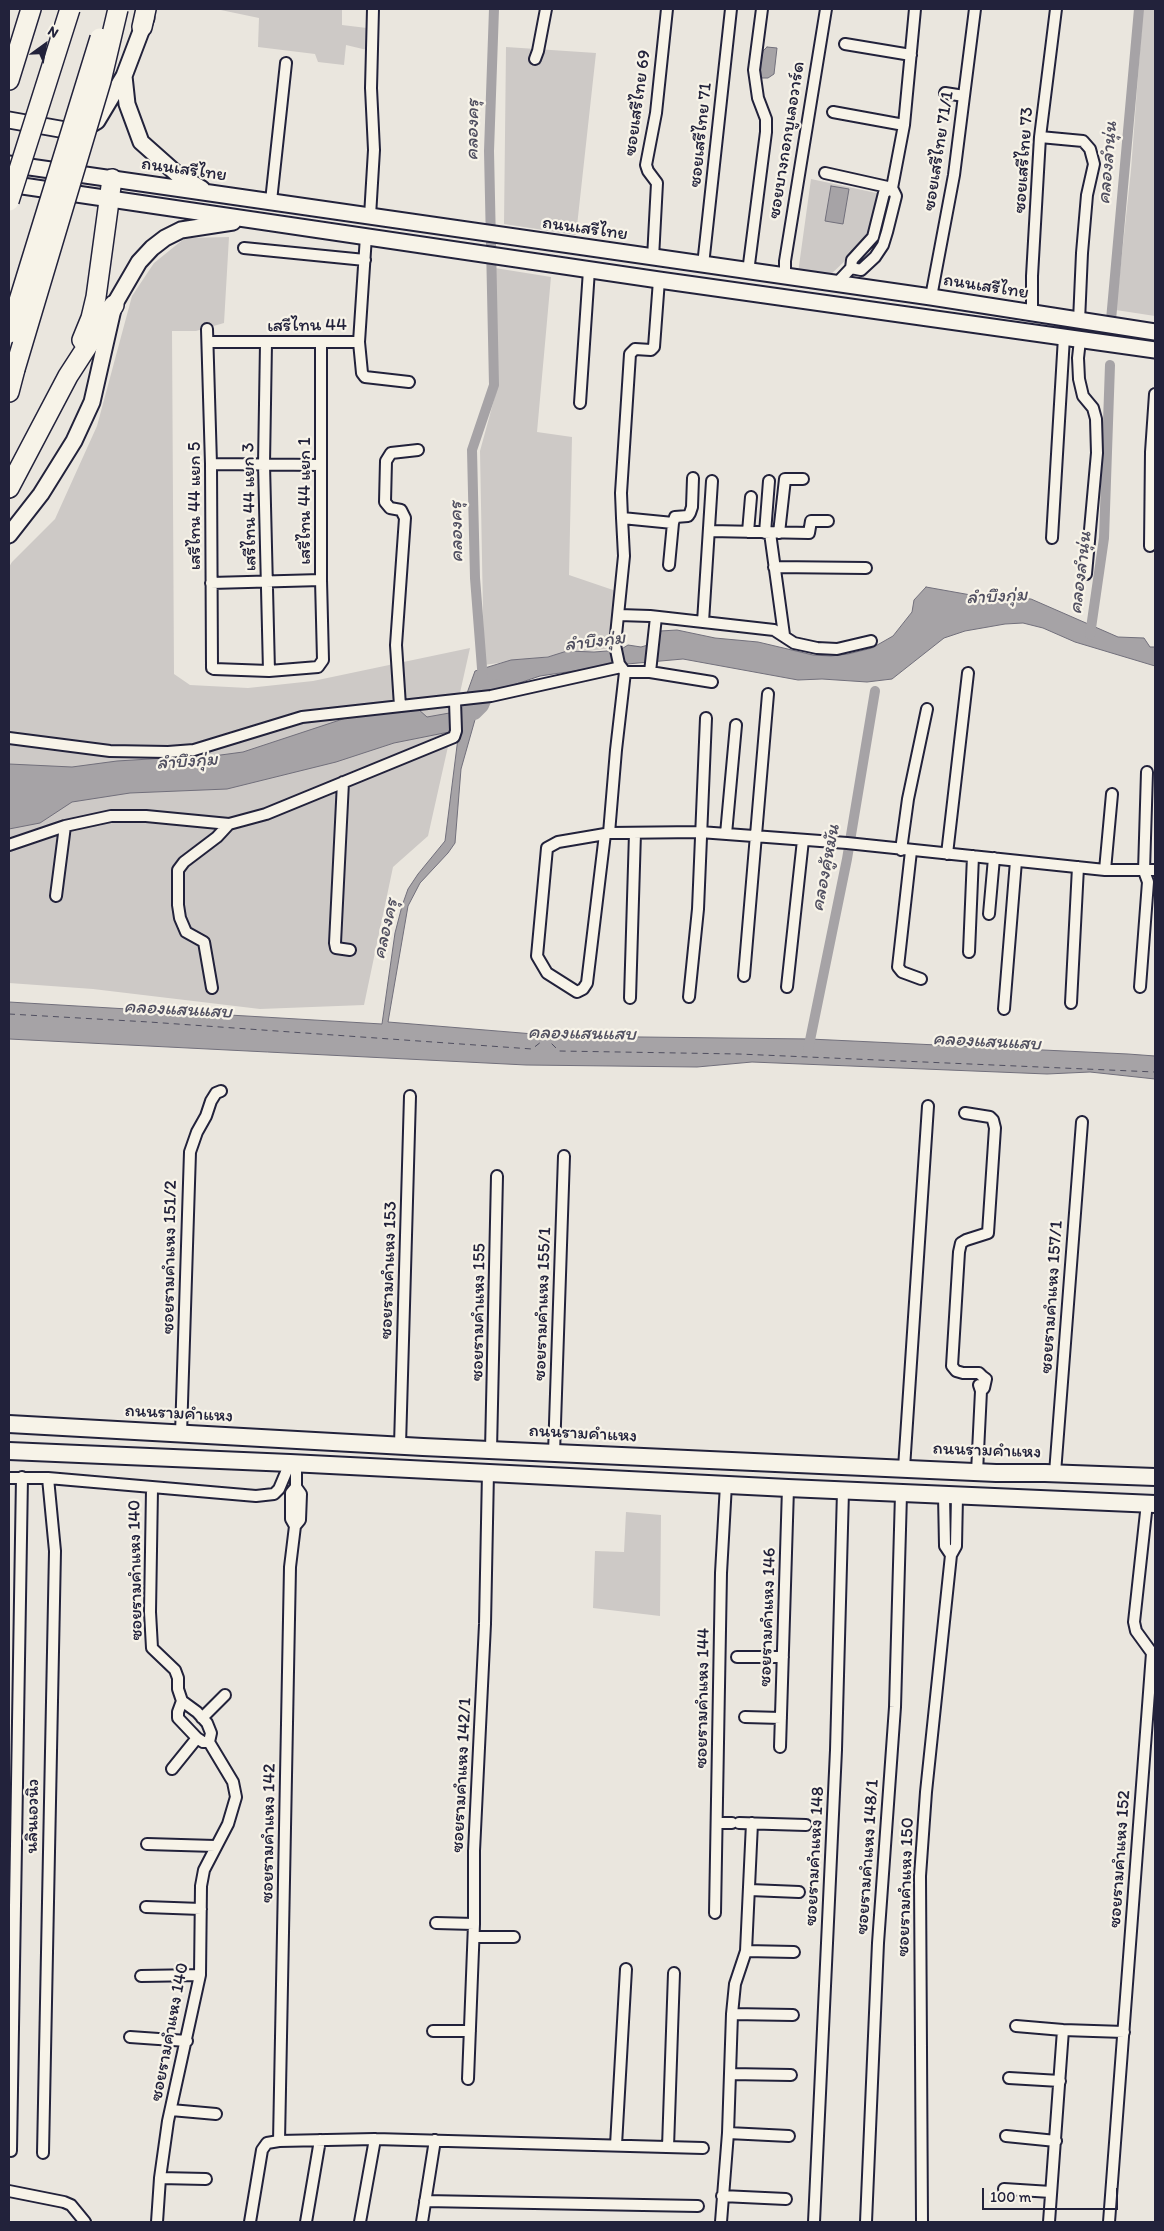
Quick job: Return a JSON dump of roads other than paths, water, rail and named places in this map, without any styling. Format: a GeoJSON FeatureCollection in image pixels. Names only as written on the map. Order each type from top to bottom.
{"type":"FeatureCollection","features":[{"type":"Feature","properties":{"kind":"highway"},"geometry":{"type":"LineString","coordinates":[[9,80],[31,9]]}},
{"type":"Feature","properties":{"kind":"highway"},"geometry":{"type":"LineString","coordinates":[[9,201],[70,9]]}},
{"type":"Feature","properties":{"kind":"highway"},"geometry":{"type":"LineString","coordinates":[[9,333],[87,77],[111,9]]}},
{"type":"Feature","properties":{"kind":"highway"},"geometry":{"type":"LineString","coordinates":[[9,392],[101,81],[118,9]]}},
{"type":"Feature","properties":{"kind":"highway"},"geometry":{"type":"LineString","coordinates":[[142,28],[146,9]]}},
{"type":"Feature","properties":{"kind":"highway"},"geometry":{"type":"LineString","coordinates":[[68,376],[91,318],[112,179]]}},
{"type":"Feature","properties":{"kind":"highway"},"geometry":{"type":"LineString","coordinates":[[9,488],[68,376],[114,305]]}},
{"type":"Feature","properties":{"kind":"main road"},"geometry":{"type":"LineString","coordinates":[[9,120],[71,131],[85,128],[97,121],[124,76],[151,9]]}},
{"type":"Feature","properties":{"kind":"main road"},"geometry":{"type":"LineString","coordinates":[[124,76],[127,104],[141,142],[177,174],[206,192]]}},
{"type":"Feature","properties":{"kind":"main road","name":"ถนนเสรีไทย"},"geometry":{"type":"LineString","coordinates":[[9,164],[931,297],[1155,332]]}},
{"type":"Feature","properties":{"kind":"main road"},"geometry":{"type":"LineString","coordinates":[[9,184],[589,270],[784,296],[1155,350]]}},
{"type":"Feature","properties":{"kind":"main road"},"geometry":{"type":"LineString","coordinates":[[9,535],[58,468],[88,410],[104,356],[114,305],[139,262],[165,238],[181,230],[256,220]]}},
{"type":"Feature","properties":{"kind":"main road"},"geometry":{"type":"LineString","coordinates":[[784,296],[785,277]]}},
{"type":"Feature","properties":{"kind":"main road","name":"ถนนรามคำแหง"},"geometry":{"type":"LineString","coordinates":[[9,1424],[554,1453],[977,1472],[1155,1477]]}},
{"type":"Feature","properties":{"kind":"main road"},"geometry":{"type":"LineString","coordinates":[[12,1453],[293,1463],[901,1494],[1151,1503]]}},
{"type":"Feature","properties":{"kind":"street"},"geometry":{"type":"LineString","coordinates":[[370,216],[374,150],[372,88],[374,9]]}},
{"type":"Feature","properties":{"kind":"street"},"geometry":{"type":"LineString","coordinates":[[535,59],[546,9]]}},
{"type":"Feature","properties":{"kind":"street","name":"ซอยเสรีไทย 69"},"geometry":{"type":"LineString","coordinates":[[653,258],[657,183],[646,165],[656,113],[667,9]]}},
{"type":"Feature","properties":{"kind":"street","name":"ซอยเสรีไทย 71"},"geometry":{"type":"LineString","coordinates":[[703,265],[731,9]]}},
{"type":"Feature","properties":{"kind":"street"},"geometry":{"type":"LineString","coordinates":[[748,272],[766,132],[766,119],[758,98],[754,70],[762,9]]}},
{"type":"Feature","properties":{"kind":"street","name":"ซอยบางกอกบูเลอวาร์ด"},"geometry":{"type":"LineString","coordinates":[[785,277],[785,261],[805,143],[818,43],[826,9]]}},
{"type":"Feature","properties":{"kind":"street"},"geometry":{"type":"LineString","coordinates":[[851,268],[861,270],[884,245],[896,196],[892,188],[904,125],[916,9]]}},
{"type":"Feature","properties":{"kind":"street","name":"ซอยเสรีไทย 71/1"},"geometry":{"type":"LineString","coordinates":[[931,297],[954,175],[975,9]]}},
{"type":"Feature","properties":{"kind":"street","name":"ซอยเสรีไทย 73"},"geometry":{"type":"LineString","coordinates":[[1032,314],[1032,276],[1040,137],[1056,9]]}},
{"type":"Feature","properties":{"kind":"street"},"geometry":{"type":"LineString","coordinates":[[845,44],[911,56]]}},
{"type":"Feature","properties":{"kind":"street"},"geometry":{"type":"LineString","coordinates":[[271,201],[286,63]]}},
{"type":"Feature","properties":{"kind":"street"},"geometry":{"type":"LineString","coordinates":[[945,93],[964,96]]}},
{"type":"Feature","properties":{"kind":"street"},"geometry":{"type":"LineString","coordinates":[[833,112],[904,125]]}},
{"type":"Feature","properties":{"kind":"street"},"geometry":{"type":"LineString","coordinates":[[1040,137],[1083,141],[1090,149],[1094,164],[1087,195],[1079,321]]}},
{"type":"Feature","properties":{"kind":"street"},"geometry":{"type":"LineString","coordinates":[[826,173],[892,188]]}},
{"type":"Feature","properties":{"kind":"street"},"geometry":{"type":"LineString","coordinates":[[836,284],[851,268],[852,260],[873,237],[884,193],[892,188]]}},
{"type":"Feature","properties":{"kind":"street","name":"เสรีไทน 44"},"geometry":{"type":"LineString","coordinates":[[208,342],[360,342],[366,236]]}},
{"type":"Feature","properties":{"kind":"street"},"geometry":{"type":"LineString","coordinates":[[873,237],[884,245]]}},
{"type":"Feature","properties":{"kind":"street"},"geometry":{"type":"LineString","coordinates":[[244,248],[365,260]]}},
{"type":"Feature","properties":{"kind":"street"},"geometry":{"type":"LineString","coordinates":[[580,403],[589,270]]}},
{"type":"Feature","properties":{"kind":"street"},"geometry":{"type":"LineString","coordinates":[[659,280],[654,347],[651,350],[635,349],[630,354],[621,493],[624,556],[616,648],[622,668],[607,833],[587,983],[583,989],[577,992],[547,973],[537,956],[547,848],[558,842],[607,833],[700,832],[757,835],[1105,870],[1155,870]]}},
{"type":"Feature","properties":{"kind":"street","name":"เสรีไทน 44 แยก 5"},"geometry":{"type":"LineString","coordinates":[[207,329],[211,464],[212,668],[269,670]]}},
{"type":"Feature","properties":{"kind":"street"},"geometry":{"type":"LineString","coordinates":[[1052,538],[1064,337]]}},
{"type":"Feature","properties":{"kind":"street"},"geometry":{"type":"LineString","coordinates":[[1080,340],[1078,358],[1079,379],[1083,396],[1093,408],[1096,418],[1097,453],[1086,574]]}},
{"type":"Feature","properties":{"kind":"street"},"geometry":{"type":"LineString","coordinates":[[360,342],[362,373],[365,377],[408,382]]}},
{"type":"Feature","properties":{"kind":"street","name":"เสรีไทน 44 แยก 3"},"geometry":{"type":"LineString","coordinates":[[266,343],[264,464],[269,670]]}},
{"type":"Feature","properties":{"kind":"street","name":"เสรีไทน 44 แยก 1"},"geometry":{"type":"LineString","coordinates":[[269,670],[318,667],[324,660],[321,580],[321,343]]}},
{"type":"Feature","properties":{"kind":"street"},"geometry":{"type":"LineString","coordinates":[[1150,546],[1151,452],[1155,394]]}},
{"type":"Feature","properties":{"kind":"street"},"geometry":{"type":"LineString","coordinates":[[400,706],[396,645],[405,518],[401,510],[390,508],[385,502],[386,461],[391,453],[418,450]]}},
{"type":"Feature","properties":{"kind":"street"},"geometry":{"type":"LineString","coordinates":[[211,464],[321,465]]}},
{"type":"Feature","properties":{"kind":"street"},"geometry":{"type":"LineString","coordinates":[[669,565],[673,523],[675,518],[688,516],[690,513],[693,478]]}},
{"type":"Feature","properties":{"kind":"street"},"geometry":{"type":"LineString","coordinates":[[771,533],[786,479],[803,479]]}},
{"type":"Feature","properties":{"kind":"street"},"geometry":{"type":"LineString","coordinates":[[703,622],[712,481]]}},
{"type":"Feature","properties":{"kind":"street"},"geometry":{"type":"LineString","coordinates":[[769,481],[774,568],[784,635]]}},
{"type":"Feature","properties":{"kind":"street"},"geometry":{"type":"LineString","coordinates":[[748,532],[751,497]]}},
{"type":"Feature","properties":{"kind":"street"},"geometry":{"type":"LineString","coordinates":[[622,518],[673,523]]}},
{"type":"Feature","properties":{"kind":"street"},"geometry":{"type":"LineString","coordinates":[[710,531],[809,533],[811,521],[828,521]]}},
{"type":"Feature","properties":{"kind":"street"},"geometry":{"type":"LineString","coordinates":[[774,568],[866,568]]}},
{"type":"Feature","properties":{"kind":"street"},"geometry":{"type":"LineString","coordinates":[[211,583],[321,580]]}},
{"type":"Feature","properties":{"kind":"street"},"geometry":{"type":"LineString","coordinates":[[619,615],[656,617],[774,630],[794,643],[817,648],[837,649],[871,642]]}},
{"type":"Feature","properties":{"kind":"street"},"geometry":{"type":"LineString","coordinates":[[651,668],[656,617]]}},
{"type":"Feature","properties":{"kind":"street"},"geometry":{"type":"LineString","coordinates":[[9,738],[110,751],[168,752],[194,750],[302,717],[456,702],[622,668],[651,668],[712,682]]}},
{"type":"Feature","properties":{"kind":"street"},"geometry":{"type":"LineString","coordinates":[[947,854],[968,673]]}},
{"type":"Feature","properties":{"kind":"street"},"geometry":{"type":"LineString","coordinates":[[744,976],[768,694]]}},
{"type":"Feature","properties":{"kind":"street"},"geometry":{"type":"LineString","coordinates":[[9,845],[64,826],[111,816],[146,816],[229,824],[277,810],[454,737],[456,731],[456,702]]}},
{"type":"Feature","properties":{"kind":"street"},"geometry":{"type":"LineString","coordinates":[[921,979],[902,972],[898,967],[908,799],[927,708]]}},
{"type":"Feature","properties":{"kind":"street"},"geometry":{"type":"LineString","coordinates":[[690,997],[698,910],[706,718]]}},
{"type":"Feature","properties":{"kind":"street"},"geometry":{"type":"LineString","coordinates":[[726,834],[736,725]]}},
{"type":"Feature","properties":{"kind":"street"},"geometry":{"type":"LineString","coordinates":[[1140,987],[1148,882],[1144,871],[1147,772]]}},
{"type":"Feature","properties":{"kind":"street"},"geometry":{"type":"LineString","coordinates":[[343,782],[335,943],[336,948],[350,950]]}},
{"type":"Feature","properties":{"kind":"street"},"geometry":{"type":"LineString","coordinates":[[1105,870],[1112,794]]}},
{"type":"Feature","properties":{"kind":"street"},"geometry":{"type":"LineString","coordinates":[[212,988],[204,942],[186,932],[180,918],[178,870],[184,862],[217,837],[229,824]]}},
{"type":"Feature","properties":{"kind":"street"},"geometry":{"type":"LineString","coordinates":[[56,896],[64,826]]}},
{"type":"Feature","properties":{"kind":"street"},"geometry":{"type":"LineString","coordinates":[[630,998],[635,833]]}},
{"type":"Feature","properties":{"kind":"street"},"geometry":{"type":"LineString","coordinates":[[787,987],[803,840]]}},
{"type":"Feature","properties":{"kind":"street"},"geometry":{"type":"LineString","coordinates":[[969,952],[973,856]]}},
{"type":"Feature","properties":{"kind":"street"},"geometry":{"type":"LineString","coordinates":[[989,914],[994,858]]}},
{"type":"Feature","properties":{"kind":"street"},"geometry":{"type":"LineString","coordinates":[[1004,1009],[1016,861]]}},
{"type":"Feature","properties":{"kind":"street"},"geometry":{"type":"LineString","coordinates":[[1071,1003],[1078,867]]}},
{"type":"Feature","properties":{"kind":"street","name":"ซอยรามคำแหง 151/2"},"geometry":{"type":"LineString","coordinates":[[181,1434],[190,1152],[211,1101],[216,1093],[222,1091]]}},
{"type":"Feature","properties":{"kind":"street","name":"ซอยรามคำแหง 153"},"geometry":{"type":"LineString","coordinates":[[400,1445],[410,1096]]}},
{"type":"Feature","properties":{"kind":"street"},"geometry":{"type":"LineString","coordinates":[[904,1468],[928,1106]]}},
{"type":"Feature","properties":{"kind":"street"},"geometry":{"type":"LineString","coordinates":[[965,1113],[990,1117],[994,1120],[995,1128],[988,1233],[961,1243],[959,1252],[952,1366],[963,1373],[979,1373],[986,1379],[984,1388],[981,1391],[977,1472]]}},
{"type":"Feature","properties":{"kind":"street","name":"ซอยรามคำแหง 157/1"},"geometry":{"type":"LineString","coordinates":[[1055,1473],[1082,1122]]}},
{"type":"Feature","properties":{"kind":"street","name":"ซอยรามคำแหง 155/1"},"geometry":{"type":"LineString","coordinates":[[554,1453],[564,1156]]}},
{"type":"Feature","properties":{"kind":"street","name":"ซอยรามคำแหง 155"},"geometry":{"type":"LineString","coordinates":[[491,1450],[497,1176]]}},
{"type":"Feature","properties":{"kind":"street"},"geometry":{"type":"LineString","coordinates":[[9,1478],[48,1478],[152,1489],[256,1496],[274,1494],[279,1489],[293,1463]]}},
{"type":"Feature","properties":{"kind":"street","name":"ซอยรามคำแหง 142"},"geometry":{"type":"LineString","coordinates":[[279,2141],[290,1575],[295,1526],[290,1519],[291,1493],[296,1487],[293,1463]]}},
{"type":"Feature","properties":{"kind":"street","name":"ซอยรามคำแหง 142/1"},"geometry":{"type":"LineString","coordinates":[[468,2078],[474,1937],[474,1851],[485,1624],[488,1472]]}},
{"type":"Feature","properties":{"kind":"street"},"geometry":{"type":"LineString","coordinates":[[11,2151],[22,1477]]}},
{"type":"Feature","properties":{"kind":"street","name":"นลินเอวนิว"},"geometry":{"type":"LineString","coordinates":[[43,2154],[55,1551],[48,1478]]}},
{"type":"Feature","properties":{"kind":"street","name":"ซอยรามคำแหง 144"},"geometry":{"type":"LineString","coordinates":[[715,1913],[721,1581],[726,1484]]}},
{"type":"Feature","properties":{"kind":"street","name":"ซอยรามคำแหง 146"},"geometry":{"type":"LineString","coordinates":[[780,1747],[788,1488]]}},
{"type":"Feature","properties":{"kind":"street","name":"ซอยรามคำแหง 140"},"geometry":{"type":"LineString","coordinates":[[152,1489],[150,1612],[152,1648],[174,1670],[178,1678],[178,1689],[182,1701],[178,1718],[197,1738],[203,1742],[209,1742]]}},
{"type":"Feature","properties":{"kind":"street","name":"ซอยรามคำแหง 148"},"geometry":{"type":"LineString","coordinates":[[814,2222],[836,1750],[843,1491]]}},
{"type":"Feature","properties":{"kind":"street","name":"ซอยรามคำแหง 148/1"},"geometry":{"type":"LineString","coordinates":[[866,2222],[878,1943],[895,1707],[901,1494]]}},
{"type":"Feature","properties":{"kind":"street","name":"ซอยรามคำแหง 150"},"geometry":{"type":"LineString","coordinates":[[922,2222],[920,1876],[926,1792],[951,1555],[956,1546],[951,1496]]}},
{"type":"Feature","properties":{"kind":"street","name":"ซอยรามคำแหง 152"},"geometry":{"type":"LineString","coordinates":[[1109,2222],[1152,1653],[1136,1631],[1134,1622],[1151,1503]]}},
{"type":"Feature","properties":{"kind":"street"},"geometry":{"type":"LineString","coordinates":[[737,1657],[783,1657]]}},
{"type":"Feature","properties":{"kind":"street"},"geometry":{"type":"LineString","coordinates":[[182,1701],[202,1718],[225,1695]]}},
{"type":"Feature","properties":{"kind":"street"},"geometry":{"type":"LineString","coordinates":[[745,1717],[781,1718]]}},
{"type":"Feature","properties":{"kind":"street","name":"ซอยรามคำแหง 140"},"geometry":{"type":"LineString","coordinates":[[157,2222],[160,2178],[171,2110],[200,1976],[201,1909],[204,1870],[234,1810],[236,1797],[233,1782],[209,1742],[211,1733],[202,1718]]}},
{"type":"Feature","properties":{"kind":"street"},"geometry":{"type":"LineString","coordinates":[[172,1769],[197,1738]]}},
{"type":"Feature","properties":{"kind":"street"},"geometry":{"type":"LineString","coordinates":[[717,1823],[806,1825]]}},
{"type":"Feature","properties":{"kind":"street"},"geometry":{"type":"LineString","coordinates":[[721,2222],[728,2133],[732,2014],[735,1984],[746,1951],[752,1823]]}},
{"type":"Feature","properties":{"kind":"street"},"geometry":{"type":"LineString","coordinates":[[147,1844],[215,1846]]}},
{"type":"Feature","properties":{"kind":"street"},"geometry":{"type":"LineString","coordinates":[[750,1890],[799,1892]]}},
{"type":"Feature","properties":{"kind":"street"},"geometry":{"type":"LineString","coordinates":[[146,1908],[201,1909]]}},
{"type":"Feature","properties":{"kind":"street"},"geometry":{"type":"LineString","coordinates":[[436,1923],[474,1924]]}},
{"type":"Feature","properties":{"kind":"street"},"geometry":{"type":"LineString","coordinates":[[474,1937],[514,1937]]}},
{"type":"Feature","properties":{"kind":"street"},"geometry":{"type":"LineString","coordinates":[[746,1951],[794,1952]]}},
{"type":"Feature","properties":{"kind":"street"},"geometry":{"type":"LineString","coordinates":[[616,2145],[626,1969]]}},
{"type":"Feature","properties":{"kind":"street"},"geometry":{"type":"LineString","coordinates":[[668,2147],[674,1973]]}},
{"type":"Feature","properties":{"kind":"street"},"geometry":{"type":"LineString","coordinates":[[140,1976],[200,1976]]}},
{"type":"Feature","properties":{"kind":"street"},"geometry":{"type":"LineString","coordinates":[[732,2014],[793,2016]]}},
{"type":"Feature","properties":{"kind":"street"},"geometry":{"type":"LineString","coordinates":[[1016,2026],[1124,2032]]}},
{"type":"Feature","properties":{"kind":"street"},"geometry":{"type":"LineString","coordinates":[[1049,2222],[1064,2030]]}},
{"type":"Feature","properties":{"kind":"street"},"geometry":{"type":"LineString","coordinates":[[433,2031],[470,2031]]}},
{"type":"Feature","properties":{"kind":"street"},"geometry":{"type":"LineString","coordinates":[[130,2037],[187,2041]]}},
{"type":"Feature","properties":{"kind":"street"},"geometry":{"type":"LineString","coordinates":[[730,2074],[791,2075]]}},
{"type":"Feature","properties":{"kind":"street"},"geometry":{"type":"LineString","coordinates":[[1009,2078],[1060,2081]]}},
{"type":"Feature","properties":{"kind":"street"},"geometry":{"type":"LineString","coordinates":[[171,2110],[216,2114]]}},
{"type":"Feature","properties":{"kind":"street"},"geometry":{"type":"LineString","coordinates":[[728,2133],[789,2136]]}},
{"type":"Feature","properties":{"kind":"street"},"geometry":{"type":"LineString","coordinates":[[1006,2136],[1056,2141]]}},
{"type":"Feature","properties":{"kind":"street"},"geometry":{"type":"LineString","coordinates":[[250,2222],[262,2150],[267,2143],[279,2141],[375,2139],[703,2148]]}},
{"type":"Feature","properties":{"kind":"street"},"geometry":{"type":"LineString","coordinates":[[360,2222],[375,2139]]}},
{"type":"Feature","properties":{"kind":"street"},"geometry":{"type":"LineString","coordinates":[[306,2222],[320,2140]]}},
{"type":"Feature","properties":{"kind":"street"},"geometry":{"type":"LineString","coordinates":[[422,2222],[435,2140]]}},
{"type":"Feature","properties":{"kind":"street"},"geometry":{"type":"LineString","coordinates":[[160,2178],[206,2179]]}},
{"type":"Feature","properties":{"kind":"street"},"geometry":{"type":"LineString","coordinates":[[1004,2189],[1051,2192]]}},
{"type":"Feature","properties":{"kind":"street"},"geometry":{"type":"LineString","coordinates":[[9,2192],[64,2202],[71,2205],[85,2222]]}},
{"type":"Feature","properties":{"kind":"street"},"geometry":{"type":"LineString","coordinates":[[722,2196],[786,2199]]}},
{"type":"Feature","properties":{"kind":"street"},"geometry":{"type":"LineString","coordinates":[[425,2201],[698,2206]]}},
{"type":"Feature","properties":{"kind":"water"},"geometry":{"type":"Polygon","coordinates":[[[767,47],[777,48],[774,74],[768,78],[758,78],[763,51],[767,47]]]}},
{"type":"Feature","properties":{"kind":"water"},"geometry":{"type":"Polygon","coordinates":[[[831,186],[849,189],[843,224],[825,221],[831,186]]]}},
{"type":"Feature","properties":{"kind":"water"},"geometry":{"type":"Polygon","coordinates":[[[926,587],[982,597],[1031,599],[1118,637],[1144,638],[1150,647],[1155,647],[1155,666],[1075,642],[1043,628],[1023,623],[965,631],[944,638],[892,679],[867,682],[822,679],[798,680],[683,659],[627,664],[622,661],[614,665],[540,676],[516,684],[480,702],[461,769],[455,843],[420,883],[408,906],[388,1022],[558,1036],[810,1039],[1155,1056],[1155,1079],[1090,1072],[1047,1074],[752,1062],[697,1067],[526,1065],[9,1039],[9,1002],[382,1024],[395,933],[402,906],[408,889],[445,841],[459,730],[394,743],[336,762],[227,789],[130,793],[72,802],[40,823],[9,829],[9,764],[72,767],[117,761],[166,758],[191,759],[243,752],[346,718],[418,709],[427,717],[455,712],[466,696],[475,671],[511,660],[548,657],[567,651],[594,652],[620,650],[628,645],[641,647],[648,645],[660,631],[677,630],[715,638],[758,642],[813,655],[831,656],[848,654],[872,648],[893,636],[912,612],[914,600],[926,587]]]}},
{"type":"Feature","properties":{"kind":"waterway","name":"คลองครุ"},"geometry":{"type":"LineString","coordinates":[[483,681],[475,578],[472,450],[494,385],[489,151],[494,9]]}},
{"type":"Feature","properties":{"kind":"waterway","name":"คลองลำนุ่น"},"geometry":{"type":"LineString","coordinates":[[1111,320],[1139,9]]}},
{"type":"Feature","properties":{"kind":"waterway","name":"คลองลำนุ่น"},"geometry":{"type":"LineString","coordinates":[[1090,635],[1104,538],[1110,365]]}},
{"type":"Feature","properties":{"kind":"waterway","name":"ลำบึงกุ่ม"},"geometry":{"type":"LineString","coordinates":[[459,716],[474,712],[481,705],[487,691],[496,687]]}},
{"type":"Feature","properties":{"kind":"waterway","name":"คลองคู้หมัน"},"geometry":{"type":"LineString","coordinates":[[808,1050],[847,859],[875,691]]}},
{"type":"Feature","properties":{"kind":"water label","name":"คลองแสนแสบ"},"geometry":{"type":"Point","coordinates":[178,1010]}},
{"type":"Feature","properties":{"kind":"water label","name":"คลองแสนแสบ"},"geometry":{"type":"Point","coordinates":[582,1034]}},
{"type":"Feature","properties":{"kind":"water label","name":"คลองแสนแสบ"},"geometry":{"type":"Point","coordinates":[987,1042]}}]}
